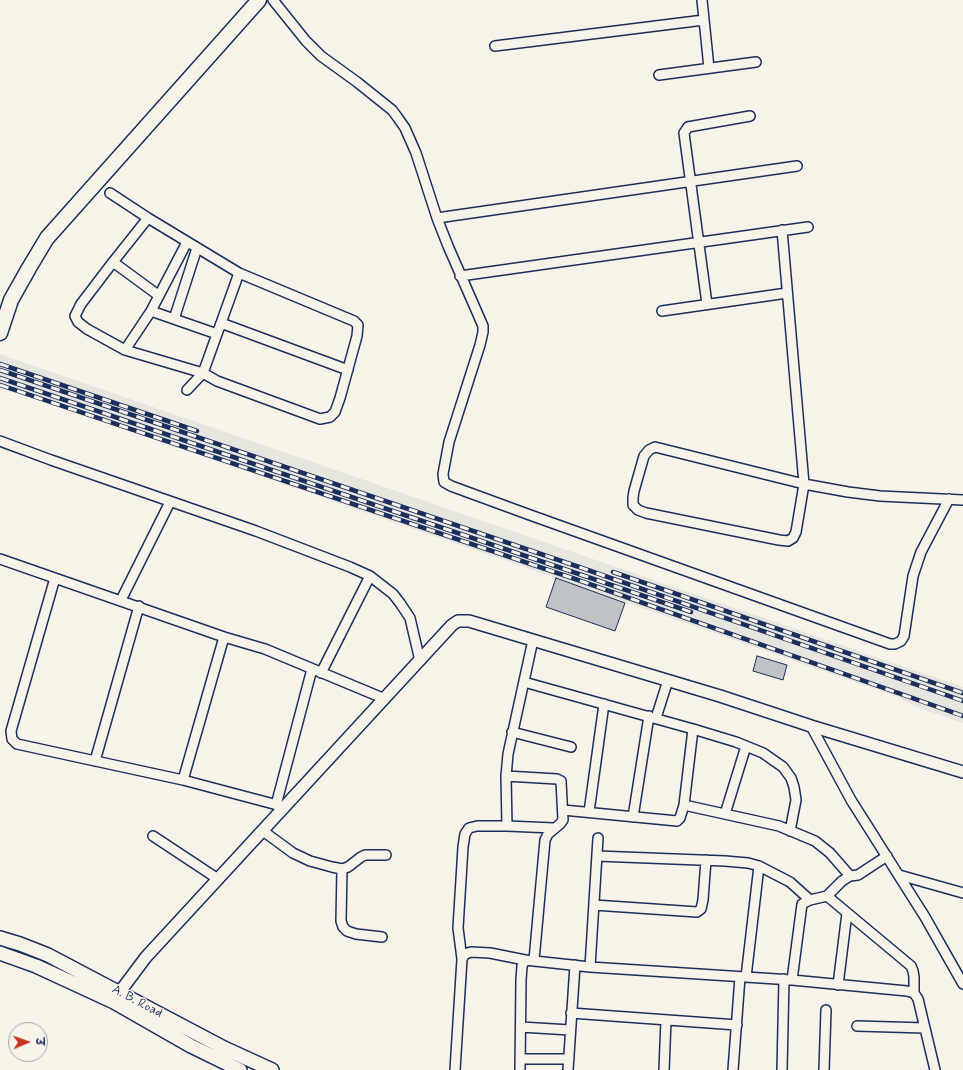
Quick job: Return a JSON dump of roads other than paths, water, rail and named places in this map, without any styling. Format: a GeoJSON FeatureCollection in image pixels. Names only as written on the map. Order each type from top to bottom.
{"type":"FeatureCollection","features":[{"type":"Feature","properties":{"kind":"main road"},"geometry":{"type":"LineString","coordinates":[[0,333],[11,300],[48,238],[259,0]]}},
{"type":"Feature","properties":{"kind":"main road","name":"A. B. Road"},"geometry":{"type":"LineString","coordinates":[[0,938],[48,955],[191,1046],[240,1070]]}},
{"type":"Feature","properties":{"kind":"main road","name":"A. B. Road"},"geometry":{"type":"LineString","coordinates":[[0,953],[116,998],[272,1070]]}},
{"type":"Feature","properties":{"kind":"street"},"geometry":{"type":"LineString","coordinates":[[273,0],[306,41],[321,56],[392,110],[405,128],[416,153],[437,218],[460,276],[481,322],[483,332],[449,442],[444,466],[444,482],[451,486],[890,644],[895,644],[901,641],[904,636],[913,576],[921,552],[949,499]]}},
{"type":"Feature","properties":{"kind":"street"},"geometry":{"type":"LineString","coordinates":[[702,0],[709,68]]}},
{"type":"Feature","properties":{"kind":"street"},"geometry":{"type":"LineString","coordinates":[[495,46],[704,20]]}},
{"type":"Feature","properties":{"kind":"street"},"geometry":{"type":"LineString","coordinates":[[659,75],[756,62]]}},
{"type":"Feature","properties":{"kind":"street"},"geometry":{"type":"LineString","coordinates":[[707,304],[684,133],[688,127],[750,116]]}},
{"type":"Feature","properties":{"kind":"street"},"geometry":{"type":"LineString","coordinates":[[437,218],[797,166]]}},
{"type":"Feature","properties":{"kind":"street"},"geometry":{"type":"LineString","coordinates":[[110,193],[187,242],[239,272],[358,324],[358,330],[340,398],[335,412],[330,417],[320,419],[202,373],[125,350],[78,322],[76,316],[81,304],[148,218]]}},
{"type":"Feature","properties":{"kind":"street"},"geometry":{"type":"LineString","coordinates":[[460,276],[808,227]]}},
{"type":"Feature","properties":{"kind":"street"},"geometry":{"type":"LineString","coordinates":[[782,230],[804,484],[796,532],[793,538],[788,541],[646,513],[638,510],[633,505],[634,491],[644,456],[649,450],[655,447],[804,484],[848,492],[880,496],[963,500]]}},
{"type":"Feature","properties":{"kind":"street"},"geometry":{"type":"LineString","coordinates":[[125,350],[151,311],[187,242]]}},
{"type":"Feature","properties":{"kind":"street"},"geometry":{"type":"LineString","coordinates":[[174,319],[197,248]]}},
{"type":"Feature","properties":{"kind":"street"},"geometry":{"type":"LineString","coordinates":[[113,262],[158,295]]}},
{"type":"Feature","properties":{"kind":"street"},"geometry":{"type":"LineString","coordinates":[[187,390],[202,373],[239,272]]}},
{"type":"Feature","properties":{"kind":"street"},"geometry":{"type":"LineString","coordinates":[[662,311],[787,293]]}},
{"type":"Feature","properties":{"kind":"street"},"geometry":{"type":"LineString","coordinates":[[151,311],[217,334]]}},
{"type":"Feature","properties":{"kind":"street"},"geometry":{"type":"LineString","coordinates":[[221,323],[348,370]]}},
{"type":"Feature","properties":{"kind":"street"},"geometry":{"type":"LineString","coordinates":[[0,440],[51,460],[256,531],[370,576],[393,594],[410,618],[420,660]]}},
{"type":"Feature","properties":{"kind":"street"},"geometry":{"type":"LineString","coordinates":[[121,600],[170,502]]}},
{"type":"Feature","properties":{"kind":"street"},"geometry":{"type":"LineString","coordinates":[[0,559],[265,649],[385,699]]}},
{"type":"Feature","properties":{"kind":"street"},"geometry":{"type":"LineString","coordinates":[[321,673],[370,576]]}},
{"type":"Feature","properties":{"kind":"street"},"geometry":{"type":"LineString","coordinates":[[55,578],[11,731],[12,739],[17,744],[183,780],[280,806]]}},
{"type":"Feature","properties":{"kind":"street"},"geometry":{"type":"LineString","coordinates":[[95,761],[139,606]]}},
{"type":"Feature","properties":{"kind":"street"},"geometry":{"type":"LineString","coordinates":[[116,998],[146,957],[263,831],[280,806],[385,699],[452,625],[458,621],[464,620],[668,680],[811,726],[963,772]]}},
{"type":"Feature","properties":{"kind":"street"},"geometry":{"type":"LineString","coordinates":[[183,780],[224,636]]}},
{"type":"Feature","properties":{"kind":"street"},"geometry":{"type":"LineString","coordinates":[[507,826],[506,776],[508,754],[534,640]]}},
{"type":"Feature","properties":{"kind":"street"},"geometry":{"type":"LineString","coordinates":[[280,806],[312,669]]}},
{"type":"Feature","properties":{"kind":"street"},"geometry":{"type":"LineString","coordinates":[[633,817],[652,717],[668,680]]}},
{"type":"Feature","properties":{"kind":"street"},"geometry":{"type":"LineString","coordinates":[[524,682],[693,729],[763,753],[783,767],[791,778],[794,786],[796,800],[790,831]]}},
{"type":"Feature","properties":{"kind":"street"},"geometry":{"type":"LineString","coordinates":[[589,812],[604,704]]}},
{"type":"Feature","properties":{"kind":"street"},"geometry":{"type":"LineString","coordinates":[[811,726],[851,800],[900,875],[963,984]]}},
{"type":"Feature","properties":{"kind":"street"},"geometry":{"type":"LineString","coordinates":[[563,810],[677,821],[680,818],[684,805],[693,729]]}},
{"type":"Feature","properties":{"kind":"street"},"geometry":{"type":"LineString","coordinates":[[512,732],[571,747]]}},
{"type":"Feature","properties":{"kind":"street"},"geometry":{"type":"LineString","coordinates":[[725,814],[746,746]]}},
{"type":"Feature","properties":{"kind":"street"},"geometry":{"type":"LineString","coordinates":[[506,776],[557,779],[561,782],[563,820],[560,824],[553,828],[545,840],[534,960]]}},
{"type":"Feature","properties":{"kind":"street"},"geometry":{"type":"LineString","coordinates":[[684,805],[779,826],[815,841],[830,853],[850,876]]}},
{"type":"Feature","properties":{"kind":"street"},"geometry":{"type":"LineString","coordinates":[[455,1070],[462,959],[458,928],[465,834],[469,828],[477,826],[553,828]]}},
{"type":"Feature","properties":{"kind":"street"},"geometry":{"type":"LineString","coordinates":[[263,831],[293,853],[310,861],[342,869],[348,867],[360,857],[365,855],[386,855]]}},
{"type":"Feature","properties":{"kind":"street"},"geometry":{"type":"LineString","coordinates":[[153,836],[218,879]]}},
{"type":"Feature","properties":{"kind":"street"},"geometry":{"type":"LineString","coordinates":[[590,967],[598,838]]}},
{"type":"Feature","properties":{"kind":"street"},"geometry":{"type":"LineString","coordinates":[[597,856],[748,863],[759,866],[790,882],[810,900]]}},
{"type":"Feature","properties":{"kind":"street"},"geometry":{"type":"LineString","coordinates":[[782,1070],[788,980],[802,904],[810,900],[827,896],[842,881],[850,876],[858,875],[887,856]]}},
{"type":"Feature","properties":{"kind":"street"},"geometry":{"type":"LineString","coordinates":[[594,905],[697,912],[701,908],[703,900],[706,860]]}},
{"type":"Feature","properties":{"kind":"street"},"geometry":{"type":"LineString","coordinates":[[733,1070],[736,1025],[759,866]]}},
{"type":"Feature","properties":{"kind":"street"},"geometry":{"type":"LineString","coordinates":[[342,869],[341,921],[343,927],[347,931],[356,934],[382,937]]}},
{"type":"Feature","properties":{"kind":"street"},"geometry":{"type":"LineString","coordinates":[[900,875],[963,893]]}},
{"type":"Feature","properties":{"kind":"street"},"geometry":{"type":"LineString","coordinates":[[827,896],[911,966],[914,977],[914,993],[918,999],[935,1070]]}},
{"type":"Feature","properties":{"kind":"street"},"geometry":{"type":"LineString","coordinates":[[838,985],[847,913]]}},
{"type":"Feature","properties":{"kind":"street"},"geometry":{"type":"LineString","coordinates":[[462,959],[465,954],[471,952],[490,953],[525,960],[590,967],[788,980],[907,991],[914,993]]}},
{"type":"Feature","properties":{"kind":"street"},"geometry":{"type":"LineString","coordinates":[[520,1070],[521,980],[522,966],[525,960]]}},
{"type":"Feature","properties":{"kind":"street"},"geometry":{"type":"LineString","coordinates":[[568,1070],[575,965]]}},
{"type":"Feature","properties":{"kind":"street"},"geometry":{"type":"LineString","coordinates":[[824,1070],[826,1010]]}},
{"type":"Feature","properties":{"kind":"street"},"geometry":{"type":"LineString","coordinates":[[571,1013],[736,1025]]}},
{"type":"Feature","properties":{"kind":"street"},"geometry":{"type":"LineString","coordinates":[[664,1070],[666,1020]]}},
{"type":"Feature","properties":{"kind":"street"},"geometry":{"type":"LineString","coordinates":[[857,1026],[924,1028]]}},
{"type":"Feature","properties":{"kind":"street"},"geometry":{"type":"LineString","coordinates":[[521,1027],[570,1030]]}},
{"type":"Feature","properties":{"kind":"street"},"geometry":{"type":"LineString","coordinates":[[520,1059],[569,1059]]}},
{"type":"Feature","properties":{"kind":"railway"},"geometry":{"type":"LineString","coordinates":[[0,364],[197,431]]}},
{"type":"Feature","properties":{"kind":"railway"},"geometry":{"type":"LineString","coordinates":[[0,370],[582,568],[963,701]]}},
{"type":"Feature","properties":{"kind":"railway"},"geometry":{"type":"LineString","coordinates":[[0,378],[691,612]]}},
{"type":"Feature","properties":{"kind":"railway"},"geometry":{"type":"LineString","coordinates":[[0,385],[578,580],[963,716]]}},
{"type":"Feature","properties":{"kind":"railway"},"geometry":{"type":"LineString","coordinates":[[613,572],[963,693]]}}]}
